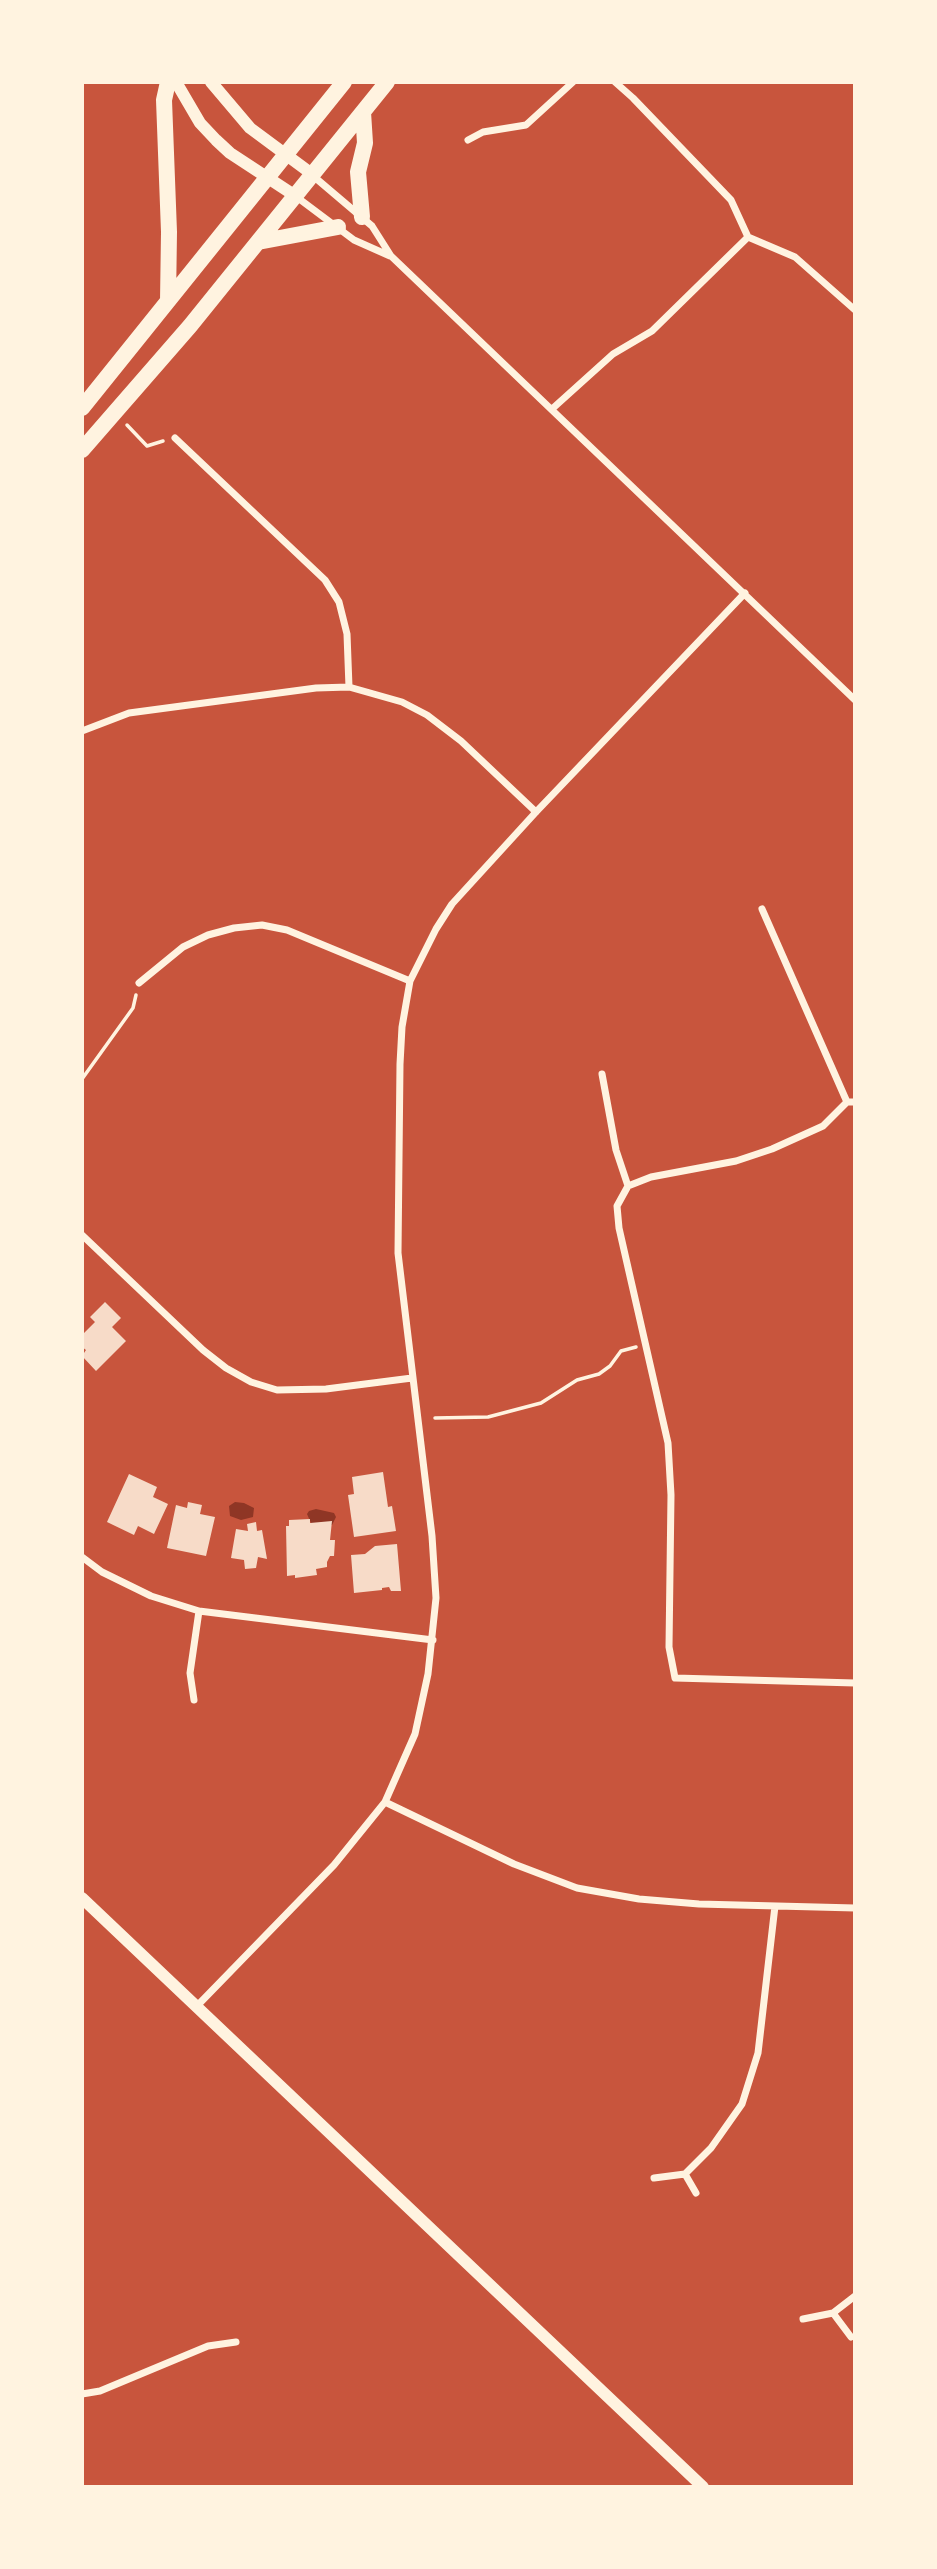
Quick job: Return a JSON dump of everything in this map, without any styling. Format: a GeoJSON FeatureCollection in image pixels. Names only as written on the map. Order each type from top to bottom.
{"type":"FeatureCollection","features":[{"type":"Feature","properties":{"kind":"highway"},"geometry":{"type":"LineString","coordinates":[[168,301],[169,238],[163,100],[169,82]]}},
{"type":"Feature","properties":{"kind":"highway"},"geometry":{"type":"LineString","coordinates":[[82,408],[344,82]]}},
{"type":"Feature","properties":{"kind":"highway"},"geometry":{"type":"LineString","coordinates":[[82,450],[258,242],[387,82]]}},
{"type":"Feature","properties":{"kind":"highway"},"geometry":{"type":"LineString","coordinates":[[362,216],[358,172],[365,143],[363,112]]}},
{"type":"Feature","properties":{"kind":"highway"},"geometry":{"type":"LineString","coordinates":[[258,242],[338,227]]}},
{"type":"Feature","properties":{"kind":"street"},"geometry":{"type":"LineString","coordinates":[[176,82],[200,123],[230,153],[294,195],[354,240],[391,256]]}},
{"type":"Feature","properties":{"kind":"street"},"geometry":{"type":"LineString","coordinates":[[211,82],[250,128],[312,174],[362,216],[372,226],[391,256],[855,700]]}},
{"type":"Feature","properties":{"kind":"street"},"geometry":{"type":"LineString","coordinates":[[468,140],[483,132],[526,125],[573,82]]}},
{"type":"Feature","properties":{"kind":"street"},"geometry":{"type":"LineString","coordinates":[[615,82],[731,200],[748,237],[795,257],[855,310]]}},
{"type":"Feature","properties":{"kind":"street"},"geometry":{"type":"LineString","coordinates":[[552,410],[613,354],[652,331],[748,237]]}},
{"type":"Feature","properties":{"kind":"street"},"geometry":{"type":"LineString","coordinates":[[175,438],[325,580],[339,602],[347,634],[349,687]]}},
{"type":"Feature","properties":{"kind":"street"},"geometry":{"type":"LineString","coordinates":[[197,2007],[334,1864],[385,1802],[415,1734],[433,1640],[436,1598],[398,1254],[400,1064],[402,1027],[410,981],[452,904],[745,593]]}},
{"type":"Feature","properties":{"kind":"street"},"geometry":{"type":"LineString","coordinates":[[82,732],[129,713],[316,688],[349,687],[402,702],[427,715],[461,741],[536,812]]}},
{"type":"Feature","properties":{"kind":"street"},"geometry":{"type":"LineString","coordinates":[[762,909],[851,1102],[822,1126],[772,1149],[736,1161],[651,1177],[628,1186],[617,1206],[644,1344],[668,1443],[671,1495],[669,1647],[675,1678],[855,1684]]}},
{"type":"Feature","properties":{"kind":"street"},"geometry":{"type":"LineString","coordinates":[[139,983],[183,947],[208,935],[234,928],[262,925],[287,930],[410,981]]}},
{"type":"Feature","properties":{"kind":"street"},"geometry":{"type":"LineString","coordinates":[[602,1074],[616,1150],[628,1186]]}},
{"type":"Feature","properties":{"kind":"street"},"geometry":{"type":"LineString","coordinates":[[82,1235],[203,1350],[226,1368],[251,1382],[277,1390],[326,1389],[412,1378]]}},
{"type":"Feature","properties":{"kind":"street"},"geometry":{"type":"LineString","coordinates":[[82,1557],[102,1572],[151,1596],[199,1611],[433,1640]]}},
{"type":"Feature","properties":{"kind":"street"},"geometry":{"type":"LineString","coordinates":[[194,1700],[190,1673],[199,1611]]}},
{"type":"Feature","properties":{"kind":"street"},"geometry":{"type":"LineString","coordinates":[[385,1802],[514,1864],[577,1888],[639,1899],[699,1905],[855,1908]]}},
{"type":"Feature","properties":{"kind":"street"},"geometry":{"type":"LineString","coordinates":[[82,1898],[703,2487]]}},
{"type":"Feature","properties":{"kind":"street"},"geometry":{"type":"LineString","coordinates":[[654,2178],[685,2174],[710,2148],[742,2104],[758,2053],[775,1906]]}},
{"type":"Feature","properties":{"kind":"street"},"geometry":{"type":"LineString","coordinates":[[685,2174],[696,2193]]}},
{"type":"Feature","properties":{"kind":"street"},"geometry":{"type":"LineString","coordinates":[[803,2319],[834,2313],[855,2296]]}},
{"type":"Feature","properties":{"kind":"street"},"geometry":{"type":"LineString","coordinates":[[834,2313],[850,2337]]}},
{"type":"Feature","properties":{"kind":"street"},"geometry":{"type":"LineString","coordinates":[[82,2394],[100,2391],[208,2346],[236,2342]]}},
{"type":"Feature","properties":{"kind":"path"},"geometry":{"type":"LineString","coordinates":[[114,413],[147,446],[175,438]]}},
{"type":"Feature","properties":{"kind":"path"},"geometry":{"type":"LineString","coordinates":[[82,1079],[133,1009],[139,983]]}},
{"type":"Feature","properties":{"kind":"path"},"geometry":{"type":"LineString","coordinates":[[435,1418],[488,1417],[541,1403],[577,1380],[600,1374],[621,1351],[644,1344]]}},
{"type":"Feature","properties":{"kind":"shaded area"},"geometry":{"type":"Polygon","coordinates":[[[235,1502],[254,1508],[253,1517],[241,1520],[230,1516],[229,1506],[235,1502]]]}},
{"type":"Feature","properties":{"kind":"shaded area"},"geometry":{"type":"Polygon","coordinates":[[[316,1509],[334,1513],[336,1517],[332,1525],[311,1523],[307,1514],[316,1509]]]}},
{"type":"Feature","properties":{"kind":"building"},"geometry":{"type":"Polygon","coordinates":[[[105,1302],[121,1318],[112,1327],[126,1341],[96,1371],[82,1356],[86,1350],[82,1347],[82,1335],[95,1322],[90,1317],[105,1302]]]}},
{"type":"Feature","properties":{"kind":"building"},"geometry":{"type":"Polygon","coordinates":[[[383,1472],[388,1507],[392,1506],[396,1531],[354,1537],[348,1495],[354,1494],[352,1477],[383,1472]]]}},
{"type":"Feature","properties":{"kind":"building"},"geometry":{"type":"Polygon","coordinates":[[[129,1474],[157,1487],[153,1497],[168,1504],[154,1534],[138,1526],[134,1535],[107,1522],[129,1474]]]}},
{"type":"Feature","properties":{"kind":"building"},"geometry":{"type":"Polygon","coordinates":[[[188,1502],[202,1505],[200,1514],[215,1517],[206,1556],[167,1548],[176,1505],[187,1508],[188,1502]]]}},
{"type":"Feature","properties":{"kind":"building"},"geometry":{"type":"Polygon","coordinates":[[[310,1519],[310,1523],[332,1521],[330,1540],[335,1540],[334,1556],[330,1556],[327,1567],[316,1569],[317,1575],[295,1578],[295,1575],[287,1576],[286,1526],[289,1526],[289,1520],[310,1519]]]}},
{"type":"Feature","properties":{"kind":"building"},"geometry":{"type":"Polygon","coordinates":[[[256,1522],[257,1531],[262,1530],[267,1559],[258,1557],[256,1568],[245,1569],[244,1560],[231,1558],[236,1529],[248,1531],[247,1524],[256,1522]]]}},
{"type":"Feature","properties":{"kind":"building"},"geometry":{"type":"Polygon","coordinates":[[[397,1544],[401,1591],[391,1591],[389,1587],[354,1593],[351,1555],[365,1554],[375,1546],[397,1544]]]}}]}
